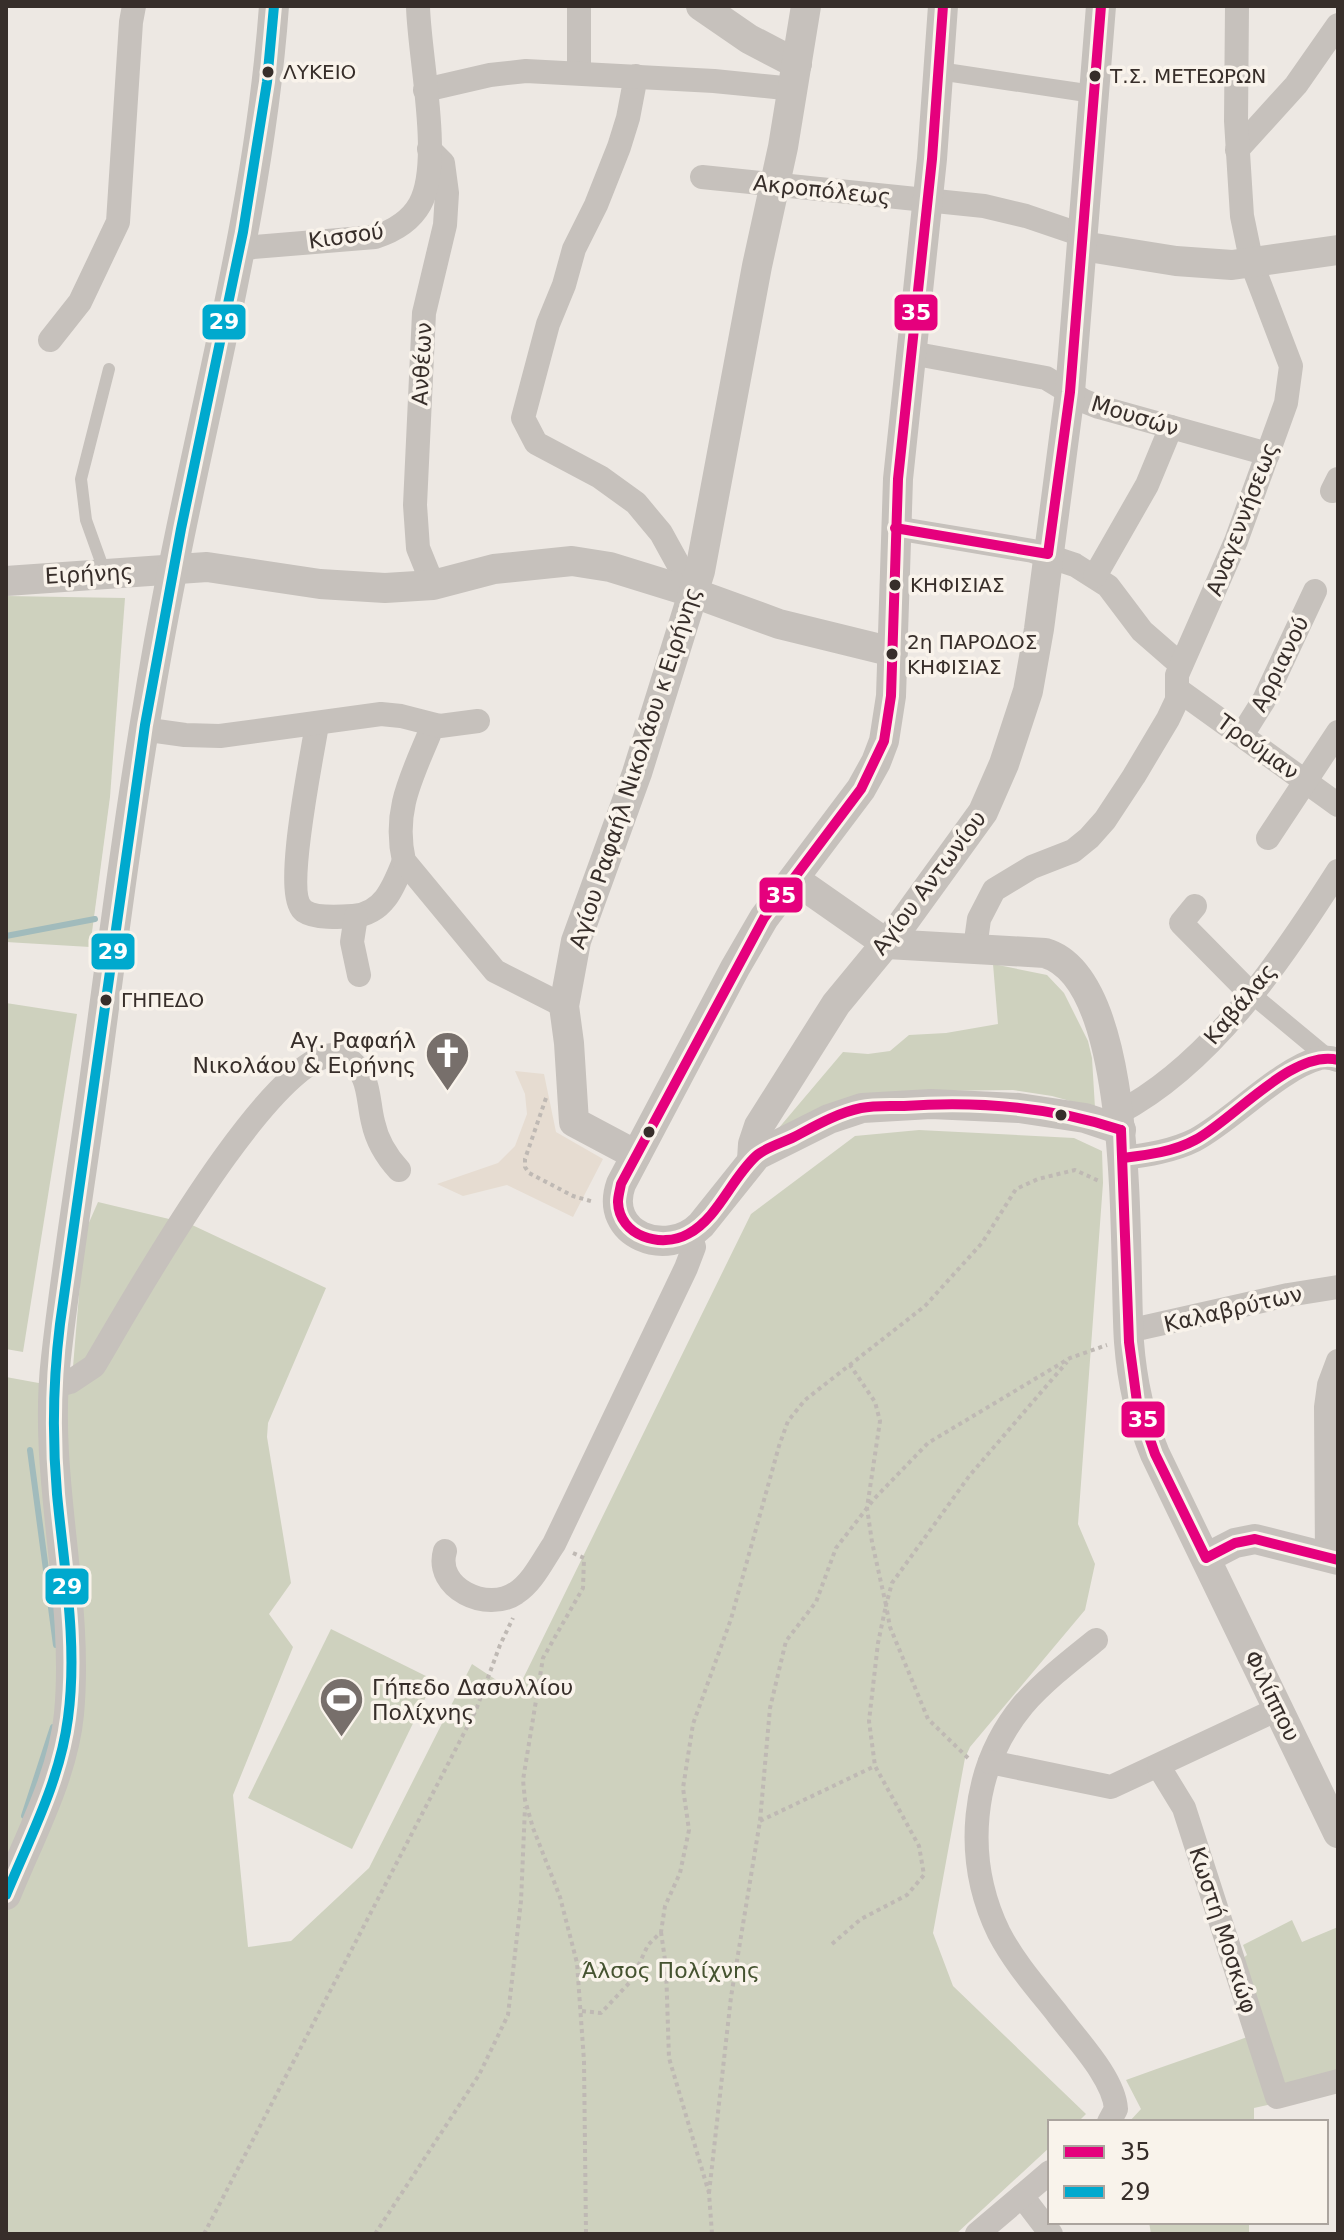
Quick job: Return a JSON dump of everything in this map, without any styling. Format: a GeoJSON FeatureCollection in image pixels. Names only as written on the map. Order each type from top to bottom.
{"type":"FeatureCollection","features":[{"type":"Feature","properties":{"kind":"street"},"geometry":{"type":"LineString","coordinates":[[50,340],[80,302],[118,222],[134,6]]}},
{"type":"Feature","properties":{"kind":"street"},"geometry":{"type":"LineString","coordinates":[[6,1895],[62,1751],[69,1710],[71,1648],[54,1476],[55,1364],[142,729],[173,568],[242,248],[274,6]]}},
{"type":"Feature","properties":{"kind":"street"},"geometry":{"type":"LineString","coordinates":[[418,6],[425,90],[504,73],[796,76]]}},
{"type":"Feature","properties":{"kind":"street"},"geometry":{"type":"LineString","coordinates":[[579,6],[579,73]]}},
{"type":"Feature","properties":{"kind":"street"},"geometry":{"type":"LineString","coordinates":[[701,6],[796,76]]}},
{"type":"Feature","properties":{"kind":"street","name":"Αγίου Ραφαήλ Νικολάου κ Ειρήνης"},"geometry":{"type":"LineString","coordinates":[[636,1155],[574,1122],[564,1006],[576,941],[637,773],[694,593],[796,76],[806,6]]}},
{"type":"Feature","properties":{"kind":"street"},"geometry":{"type":"LineString","coordinates":[[943,6],[928,200],[895,528],[893,652],[888,722],[876,762],[842,817],[764,918],[636,1155],[621,1184],[617,1200],[625,1222],[647,1239],[665,1241],[690,1234],[701,1225],[752,1160],[770,1146],[829,1119],[862,1108],[958,1104],[1049,1111],[1085,1118],[1121,1147],[1166,1150],[1191,1142],[1226,1121],[1288,1075],[1318,1059],[1333,1059]]}},
{"type":"Feature","properties":{"kind":"street","name":"Αγίου Αντωνίου"},"geometry":{"type":"LineString","coordinates":[[752,1160],[759,1126],[836,1004],[887,944],[990,798],[1014,733],[1033,667],[1070,392],[1101,6]]}},
{"type":"Feature","properties":{"kind":"street","name":"Αναγεννήσεως"},"geometry":{"type":"LineString","coordinates":[[975,948],[979,919],[996,887],[1032,867],[1073,851],[1098,828],[1168,719],[1176,703],[1177,677],[1181,665],[1236,541],[1283,412],[1291,372],[1289,358],[1252,264],[1242,216],[1237,150],[1237,6]]}},
{"type":"Feature","properties":{"kind":"street"},"geometry":{"type":"LineString","coordinates":[[1237,150],[1296,85],[1338,25]]}},
{"type":"Feature","properties":{"kind":"street"},"geometry":{"type":"LineString","coordinates":[[939,71],[1093,94]]}},
{"type":"Feature","properties":{"kind":"street"},"geometry":{"type":"LineString","coordinates":[[636,76],[619,147],[574,249],[548,324],[523,418],[536,443],[600,477],[636,503],[661,533],[694,593]]}},
{"type":"Feature","properties":{"kind":"street","name":"Κισσού"},"geometry":{"type":"LineString","coordinates":[[242,248],[361,239],[390,232],[407,220],[421,201],[428,171],[425,90]]}},
{"type":"Feature","properties":{"kind":"street","name":"Ανθέων"},"geometry":{"type":"LineString","coordinates":[[429,149],[443,163],[447,193],[445,225],[424,313],[415,505],[418,548],[433,585]]}},
{"type":"Feature","properties":{"kind":"street","name":"Ακροπόλεως"},"geometry":{"type":"LineString","coordinates":[[702,177],[998,209],[1082,241],[1188,262],[1252,264],[1338,250]]}},
{"type":"Feature","properties":{"kind":"street","name":"Μουσών"},"geometry":{"type":"LineString","coordinates":[[911,353],[1036,375],[1099,407],[1268,454]]}},
{"type":"Feature","properties":{"kind":"street"},"geometry":{"type":"LineString","coordinates":[[1095,576],[1147,485],[1171,427]]}},
{"type":"Feature","properties":{"kind":"street"},"geometry":{"type":"LineString","coordinates":[[895,528],[1048,554],[1095,576],[1155,644],[1181,665]]}},
{"type":"Feature","properties":{"kind":"street","name":"Ειρήνης"},"geometry":{"type":"LineString","coordinates":[[6,581],[173,568],[221,568],[344,586],[385,588],[433,585],[494,569],[572,561],[610,567],[779,624],[893,652]]}},
{"type":"Feature","properties":{"kind":"street","name":"Αρριανού"},"geometry":{"type":"LineString","coordinates":[[1242,735],[1264,700],[1315,591]]}},
{"type":"Feature","properties":{"kind":"street","name":"Τρούμαν"},"geometry":{"type":"LineString","coordinates":[[1177,689],[1338,805]]}},
{"type":"Feature","properties":{"kind":"street"},"geometry":{"type":"LineString","coordinates":[[142,729],[220,736],[381,714],[433,725],[449,726],[478,721]]}},
{"type":"Feature","properties":{"kind":"street"},"geometry":{"type":"LineString","coordinates":[[317,724],[300,827],[295,892],[300,906],[306,912],[329,916],[368,913],[390,893],[404,861]]}},
{"type":"Feature","properties":{"kind":"street"},"geometry":{"type":"LineString","coordinates":[[433,725],[407,790],[399,820],[404,861],[495,971],[564,1006]]}},
{"type":"Feature","properties":{"kind":"street"},"geometry":{"type":"LineString","coordinates":[[1268,838],[1338,732]]}},
{"type":"Feature","properties":{"kind":"street","name":"Καβάλας"},"geometry":{"type":"LineString","coordinates":[[1121,1147],[1144,1098],[1211,1041],[1251,994],[1338,871]]}},
{"type":"Feature","properties":{"kind":"street"},"geometry":{"type":"LineString","coordinates":[[794,879],[887,944]]}},
{"type":"Feature","properties":{"kind":"street"},"geometry":{"type":"LineString","coordinates":[[1195,906],[1181,923],[1251,994],[1333,1059]]}},
{"type":"Feature","properties":{"kind":"street"},"geometry":{"type":"LineString","coordinates":[[356,916],[352,942],[359,975]]}},
{"type":"Feature","properties":{"kind":"street","name":"Φιλίππου"},"geometry":{"type":"LineString","coordinates":[[887,944],[1045,953],[1057,957],[1072,970],[1089,994],[1121,1147],[1128,1331],[1134,1389],[1142,1422],[1338,1833]]}},
{"type":"Feature","properties":{"kind":"street"},"geometry":{"type":"LineString","coordinates":[[55,1386],[70,1382],[94,1366],[197,1198],[252,1118],[291,1078],[316,1059],[328,1054],[344,1057],[361,1072],[370,1094],[372,1121],[379,1140],[387,1157],[399,1170]]}},
{"type":"Feature","properties":{"kind":"street"},"geometry":{"type":"LineString","coordinates":[[445,1551],[442,1564],[445,1575],[459,1589],[486,1600],[509,1597],[519,1592],[530,1580],[554,1544],[686,1268],[694,1247],[690,1234]]}},
{"type":"Feature","properties":{"kind":"street","name":"Καλαβρύτων"},"geometry":{"type":"LineString","coordinates":[[1128,1331],[1288,1295],[1338,1287]]}},
{"type":"Feature","properties":{"kind":"street"},"geometry":{"type":"LineString","coordinates":[[1206,1558],[1235,1543],[1255,1539],[1332,1558],[1332,1427],[1327,1395],[1338,1361]]}},
{"type":"Feature","properties":{"kind":"street"},"geometry":{"type":"LineString","coordinates":[[1096,1640],[1027,1701],[1006,1730],[990,1762],[978,1797],[976,1826],[980,1879],[992,1918],[1003,1941],[1094,2063],[1112,2093],[1112,2115]]}},
{"type":"Feature","properties":{"kind":"street"},"geometry":{"type":"LineString","coordinates":[[990,1762],[1106,1787],[1159,1767],[1278,1709]]}},
{"type":"Feature","properties":{"kind":"street","name":"Κωστή Μοσκώφ"},"geometry":{"type":"LineString","coordinates":[[1159,1767],[1184,1808],[1277,2097],[1338,2081]]}},
{"type":"Feature","properties":{"kind":"street"},"geometry":{"type":"LineString","coordinates":[[977,2234],[1048,2174]]}},
{"type":"Feature","properties":{"kind":"street"},"geometry":{"type":"LineString","coordinates":[[1022,2196],[1051,2234]]}},
{"type":"Feature","properties":{"kind":"lane"},"geometry":{"type":"LineString","coordinates":[[105,573],[86,520],[81,479],[109,369]]}},
{"type":"Feature","properties":{"kind":"path"},"geometry":{"type":"LineString","coordinates":[[571,1071],[556,1080],[548,1092],[525,1167],[529,1173],[582,1200],[617,1200]]}},
{"type":"Feature","properties":{"kind":"path"},"geometry":{"type":"LineString","coordinates":[[709,2193],[669,2058],[666,1967],[661,1932],[665,1906],[680,1873],[689,1830],[683,1788],[693,1724],[731,1619],[788,1421],[805,1400],[925,1306],[982,1243],[1016,1189],[1038,1179],[1075,1170],[1103,1183],[1121,1147]]}},
{"type":"Feature","properties":{"kind":"path"},"geometry":{"type":"LineString","coordinates":[[712,2234],[709,2193],[731,1997],[760,1821],[770,1708],[786,1641],[816,1602],[836,1548],[867,1508],[928,1443],[1070,1358],[1111,1343],[1128,1331]]}},
{"type":"Feature","properties":{"kind":"path"},"geometry":{"type":"LineString","coordinates":[[832,1944],[861,1919],[907,1895],[924,1875],[919,1846],[875,1766],[869,1721],[878,1643],[892,1583],[970,1475],[1070,1358]]}},
{"type":"Feature","properties":{"kind":"path"},"geometry":{"type":"LineString","coordinates":[[850,1365],[875,1402],[880,1421],[867,1508],[890,1627],[928,1719],[965,1758],[990,1762]]}},
{"type":"Feature","properties":{"kind":"path"},"geometry":{"type":"LineString","coordinates":[[375,2234],[479,2075],[508,2015],[521,1901],[523,1780],[527,1752],[543,1658],[583,1588],[584,1558]]}},
{"type":"Feature","properties":{"kind":"path"},"geometry":{"type":"LineString","coordinates":[[204,2234],[476,1710],[515,1614],[509,1597]]}},
{"type":"Feature","properties":{"kind":"path"},"geometry":{"type":"LineString","coordinates":[[760,1821],[875,1766]]}},
{"type":"Feature","properties":{"kind":"path"},"geometry":{"type":"LineString","coordinates":[[525,1800],[560,1897],[577,1963],[582,2011],[586,2234]]}},
{"type":"Feature","properties":{"kind":"path"},"geometry":{"type":"LineString","coordinates":[[582,2011],[601,2013],[614,2002],[631,1981],[648,1945],[661,1932]]}},
{"type":"Feature","properties":{"kind":"green space"},"geometry":{"type":"Polygon","coordinates":[[[6,596],[125,598],[110,797],[90,947],[6,942],[6,596]]]}},
{"type":"Feature","properties":{"kind":"green space"},"geometry":{"type":"Polygon","coordinates":[[[993,964],[1047,975],[1064,993],[1088,1041],[1095,1108],[1052,1096],[1013,1090],[932,1091],[772,1136],[843,1052],[868,1054],[890,1051],[909,1035],[946,1033],[998,1024],[993,964]]]}},
{"type":"Feature","properties":{"kind":"green space"},"geometry":{"type":"Polygon","coordinates":[[[6,1003],[77,1014],[23,1352],[6,1349],[6,1003]]]}},
{"type":"Feature","properties":{"kind":"green space","name":"Άλσος Πολίχνης"},"geometry":{"type":"Polygon","coordinates":[[[919,1130],[1074,1138],[1102,1151],[1103,1183],[1078,1524],[1095,1564],[1085,1610],[970,1747],[965,1758],[933,1933],[953,1986],[1086,2114],[1080,2120],[1048,2120],[1048,2149],[956,2234],[6,2234],[6,1377],[71,1391],[84,1234],[98,1202],[190,1224],[326,1288],[268,1423],[267,1437],[291,1583],[269,1614],[293,1647],[233,1795],[248,1947],[291,1941],[369,1868],[472,1664],[516,1693],[751,1214],[855,1136],[919,1130]]]}},
{"type":"Feature","properties":{"kind":"green space","name":"Γήπεδο Δασυλλίου Πολίχνης"},"geometry":{"type":"Polygon","coordinates":[[[331,1629],[434,1680],[352,1849],[248,1798],[331,1629]]]}},
{"type":"Feature","properties":{"kind":"green space"},"geometry":{"type":"Polygon","coordinates":[[[1292,1920],[1302,1942],[1338,1927],[1338,2077],[1276,2103],[1254,2108],[1254,2120],[1131,2120],[1141,2109],[1126,2080],[1266,2030],[1242,1959],[1247,1955],[1243,1945],[1292,1920]]]}},
{"type":"Feature","properties":{"kind":"green space"},"geometry":{"type":"Polygon","coordinates":[[[1149,2224],[1249,2224],[1249,2234],[1151,2234],[1149,2224]]]}},
{"type":"Feature","properties":{"kind":"shaded area"},"geometry":{"type":"Polygon","coordinates":[[[515,1071],[544,1074],[556,1132],[603,1159],[573,1217],[507,1185],[463,1196],[437,1184],[498,1163],[515,1146],[527,1114],[525,1094],[515,1071]]]}},
{"type":"Feature","properties":{"kind":"waterway"},"geometry":{"type":"LineString","coordinates":[[6,936],[95,919]]}},
{"type":"Feature","properties":{"kind":"waterway"},"geometry":{"type":"LineString","coordinates":[[30,1450],[56,1645]]}},
{"type":"Feature","properties":{"kind":"waterway"},"geometry":{"type":"LineString","coordinates":[[24,1816],[53,1727]]}},
{"type":"Feature","properties":{"kind":"transit line","name":"29"},"geometry":{"type":"LineString","coordinates":[[6,1895],[51,1786],[68,1718],[71,1634],[54,1430],[60,1324],[145,725],[181,529],[243,232],[267,82],[274,6]]}},
{"type":"Feature","properties":{"kind":"transit line","name":"35"},"geometry":{"type":"LineString","coordinates":[[943,6],[932,159],[898,479],[891,696],[884,741],[861,789],[764,918],[621,1184],[618,1202],[620,1214],[626,1223],[643,1236],[666,1240],[688,1234],[708,1218],[747,1165],[760,1153],[835,1116],[866,1107],[986,1105],[1041,1111],[1121,1130]]}},
{"type":"Feature","properties":{"kind":"transit line","name":"35"},"geometry":{"type":"LineString","coordinates":[[895,528],[1048,554],[1070,392],[1101,6]]}},
{"type":"Feature","properties":{"kind":"transit line","name":"35"},"geometry":{"type":"LineString","coordinates":[[1123,1158],[1187,1144],[1283,1075],[1321,1059],[1338,1060]]}},
{"type":"Feature","properties":{"kind":"transit line","name":"35"},"geometry":{"type":"LineString","coordinates":[[1121,1130],[1129,1342],[1137,1402],[1155,1454],[1206,1558],[1235,1543],[1255,1539],[1338,1560]]}},
{"type":"Feature","properties":{"kind":"place","name":"ΛΥΚΕΙΟ"},"geometry":{"type":"Point","coordinates":[268,72]}},
{"type":"Feature","properties":{"kind":"place","name":"Τ.Σ. ΜΕΤΕΩΡΩΝ"},"geometry":{"type":"Point","coordinates":[1095,76]}},
{"type":"Feature","properties":{"kind":"place","name":"ΚΗΦΙΣΙΑΣ"},"geometry":{"type":"Point","coordinates":[895,585]}},
{"type":"Feature","properties":{"kind":"place","name":"2η ΠΑΡΟΔΟΣ ΚΗΦΙΣΙΑΣ"},"geometry":{"type":"Point","coordinates":[892,654]}},
{"type":"Feature","properties":{"kind":"place","name":"ΓΗΠΕΔΟ"},"geometry":{"type":"Point","coordinates":[106,1000]}},
{"type":"Feature","properties":{"kind":"place","name":"Αγ. Ραφαήλ Νικολάου & Ειρήνης"},"geometry":{"type":"Point","coordinates":[447,1092]}},
{"type":"Feature","properties":{"kind":"place","name":"Γήπεδο Δασυλλίου Πολίχνης"},"geometry":{"type":"Point","coordinates":[341,1739]}}]}
